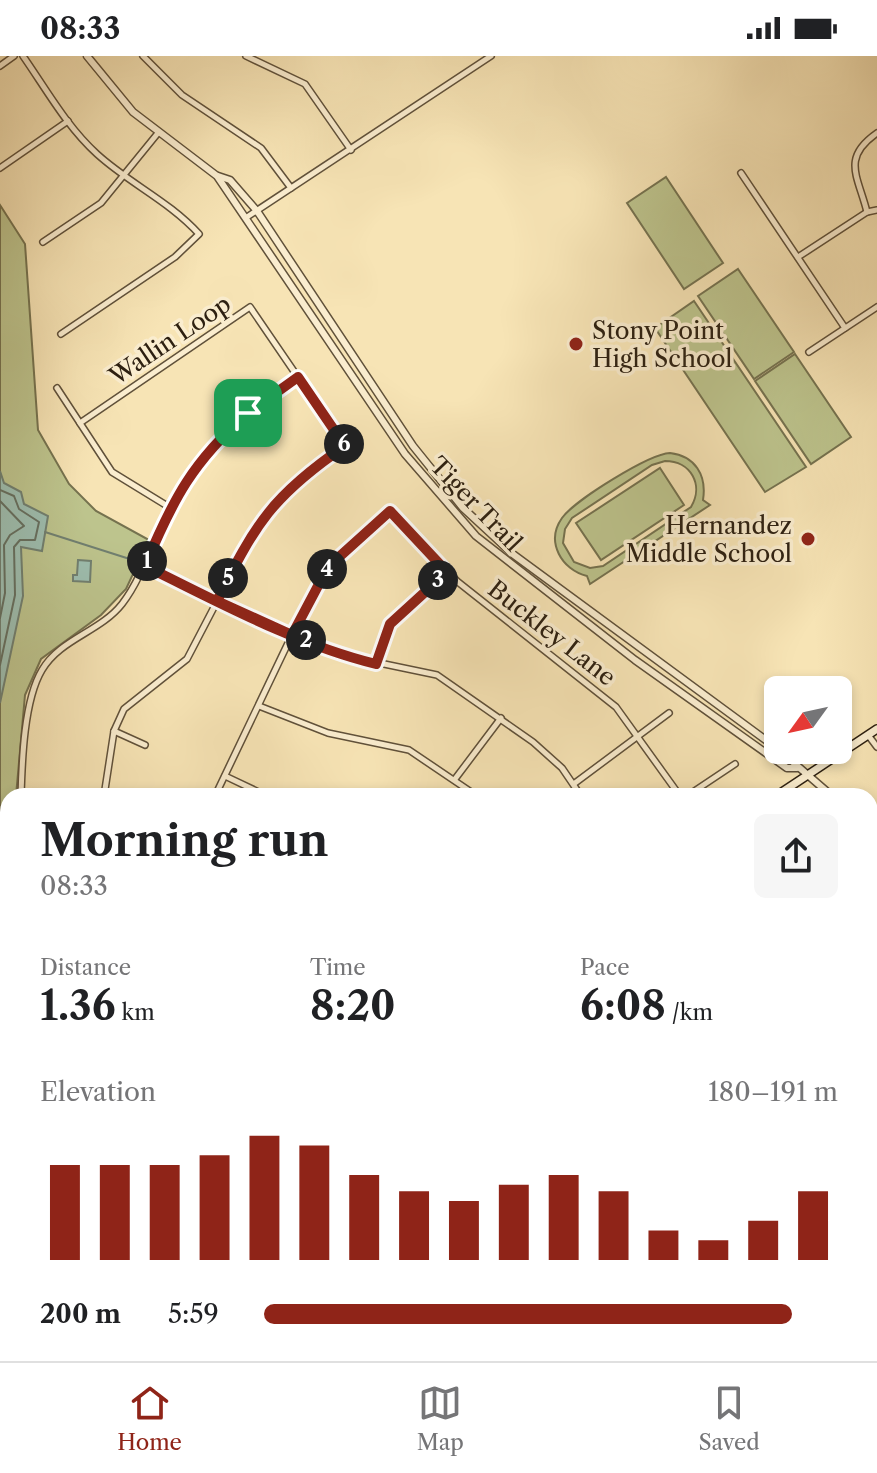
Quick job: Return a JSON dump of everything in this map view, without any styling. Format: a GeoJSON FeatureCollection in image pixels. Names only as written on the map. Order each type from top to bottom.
{"type":"FeatureCollection","features":[{"type":"Feature","properties":{"kind":"main road"},"geometry":{"type":"LineString","coordinates":[[788,788],[877,729]]}},
{"type":"Feature","properties":{"kind":"street"},"geometry":{"type":"LineString","coordinates":[[0,66],[14,56]]}},
{"type":"Feature","properties":{"kind":"street"},"geometry":{"type":"LineString","coordinates":[[23,56],[68,121],[97,154],[169,204],[199,234],[175,257],[61,334]]}},
{"type":"Feature","properties":{"kind":"street","name":"Tiger Trail"},"geometry":{"type":"LineString","coordinates":[[87,56],[114,92],[158,133],[217,176],[405,454],[476,536],[635,660],[787,768],[797,768]]}},
{"type":"Feature","properties":{"kind":"street"},"geometry":{"type":"LineString","coordinates":[[143,56],[182,95],[261,148],[291,188]]}},
{"type":"Feature","properties":{"kind":"street"},"geometry":{"type":"LineString","coordinates":[[246,56],[305,84],[351,150]]}},
{"type":"Feature","properties":{"kind":"street"},"geometry":{"type":"LineString","coordinates":[[247,217],[491,56]]}},
{"type":"Feature","properties":{"kind":"street"},"geometry":{"type":"LineString","coordinates":[[0,168],[68,121]]}},
{"type":"Feature","properties":{"kind":"street"},"geometry":{"type":"LineString","coordinates":[[43,242],[101,203],[158,133]]}},
{"type":"Feature","properties":{"kind":"street"},"geometry":{"type":"LineString","coordinates":[[867,212],[855,156],[859,146],[877,133]]}},
{"type":"Feature","properties":{"kind":"street"},"geometry":{"type":"LineString","coordinates":[[741,173],[845,328]]}},
{"type":"Feature","properties":{"kind":"street","name":"Tiger Trail"},"geometry":{"type":"LineString","coordinates":[[217,176],[230,180],[257,211],[413,446],[463,508],[514,555],[764,740]]}},
{"type":"Feature","properties":{"kind":"street"},"geometry":{"type":"LineString","coordinates":[[798,257],[867,212],[877,210]]}},
{"type":"Feature","properties":{"kind":"street","name":"Wallin Loop"},"geometry":{"type":"LineString","coordinates":[[80,423],[250,307],[345,446],[301,476],[261,517],[217,601]]}},
{"type":"Feature","properties":{"kind":"street"},"geometry":{"type":"LineString","coordinates":[[809,352],[877,307]]}},
{"type":"Feature","properties":{"kind":"street"},"geometry":{"type":"LineString","coordinates":[[22,788],[30,704],[42,670],[60,650],[119,608],[145,566],[169,507],[199,462],[225,433],[298,377]]}},
{"type":"Feature","properties":{"kind":"street"},"geometry":{"type":"LineString","coordinates":[[57,388],[112,472],[169,507]]}},
{"type":"Feature","properties":{"kind":"street","name":"Buckley Lane"},"geometry":{"type":"LineString","coordinates":[[219,788],[328,567],[390,511],[447,572],[598,690],[640,738],[674,788]]}},
{"type":"Feature","properties":{"kind":"street"},"geometry":{"type":"LineString","coordinates":[[145,566],[341,655],[437,675],[550,756],[577,788]]}},
{"type":"Feature","properties":{"kind":"street"},"geometry":{"type":"LineString","coordinates":[[376,664],[390,624],[447,572]]}},
{"type":"Feature","properties":{"kind":"street"},"geometry":{"type":"LineString","coordinates":[[105,788],[114,731],[129,703],[187,659],[217,601]]}},
{"type":"Feature","properties":{"kind":"street"},"geometry":{"type":"LineString","coordinates":[[259,706],[328,733],[409,750],[467,788]]}},
{"type":"Feature","properties":{"kind":"street"},"geometry":{"type":"LineString","coordinates":[[575,783],[640,738],[669,713]]}},
{"type":"Feature","properties":{"kind":"street"},"geometry":{"type":"LineString","coordinates":[[455,779],[501,718]]}},
{"type":"Feature","properties":{"kind":"street"},"geometry":{"type":"LineString","coordinates":[[114,731],[145,745]]}},
{"type":"Feature","properties":{"kind":"street"},"geometry":{"type":"LineString","coordinates":[[868,735],[877,747]]}},
{"type":"Feature","properties":{"kind":"street"},"geometry":{"type":"LineString","coordinates":[[699,788],[735,764]]}},
{"type":"Feature","properties":{"kind":"street","name":"Tiger Trail"},"geometry":{"type":"LineString","coordinates":[[793,764],[822,788]]}},
{"type":"Feature","properties":{"kind":"street"},"geometry":{"type":"LineString","coordinates":[[225,776],[250,788]]}},
{"type":"Feature","properties":{"kind":"green space"},"geometry":{"type":"Polygon","coordinates":[[[666,177],[723,263],[684,289],[627,203],[666,177]]]}},
{"type":"Feature","properties":{"kind":"green space"},"geometry":{"type":"Polygon","coordinates":[[[0,205],[25,244],[38,430],[69,484],[96,511],[149,540],[126,589],[101,615],[41,659],[25,695],[17,788],[0,788],[0,205]]]}},
{"type":"Feature","properties":{"kind":"green space"},"geometry":{"type":"Polygon","coordinates":[[[738,269],[794,352],[754,379],[698,296],[738,269]]]}},
{"type":"Feature","properties":{"kind":"green space"},"geometry":{"type":"Polygon","coordinates":[[[694,301],[806,467],[765,492],[655,328],[694,301]]]}},
{"type":"Feature","properties":{"kind":"green space"},"geometry":{"type":"Polygon","coordinates":[[[795,354],[851,437],[811,464],[755,381],[795,354]]]}},
{"type":"Feature","properties":{"kind":"green space"},"geometry":{"type":"Polygon","coordinates":[[[660,455],[679,455],[697,468],[703,483],[703,500],[710,505],[590,584],[587,576],[570,568],[559,554],[555,536],[557,527],[581,500],[613,479],[660,455]],[[674,462],[652,465],[572,518],[565,529],[563,543],[574,562],[590,568],[603,566],[691,507],[696,491],[693,476],[674,462]]]}},
{"type":"Feature","properties":{"kind":"green space"},"geometry":{"type":"Polygon","coordinates":[[[660,468],[684,505],[601,560],[576,523],[660,468]]]}},
{"type":"Feature","properties":{"kind":"water"},"geometry":{"type":"Polygon","coordinates":[[[0,471],[4,483],[21,492],[24,504],[48,516],[42,551],[21,547],[23,596],[0,703],[0,471]]]}},
{"type":"Feature","properties":{"kind":"water"},"geometry":{"type":"Polygon","coordinates":[[[78,560],[91,561],[90,582],[73,581],[73,575],[77,575],[78,560]]]}},
{"type":"Feature","properties":{"kind":"waterway"},"geometry":{"type":"LineString","coordinates":[[45,532],[136,561]]}},
{"type":"Feature","properties":{"kind":"place","name":"Stony Point High School"},"geometry":{"type":"Point","coordinates":[576,344]}},
{"type":"Feature","properties":{"kind":"place","name":"Hernandez Middle School"},"geometry":{"type":"Point","coordinates":[808,539]}},
{"type":"Feature","properties":{"kind":"route"},"geometry":{"type":"LineString","coordinates":[[248,413],[203,457],[180,488],[145,566],[217,601],[292,635],[341,655],[376,664],[382,639],[390,624],[406,606],[447,572],[390,511],[328,567],[292,635],[217,601],[261,517],[301,476],[345,446],[298,377],[248,413]]}}]}
